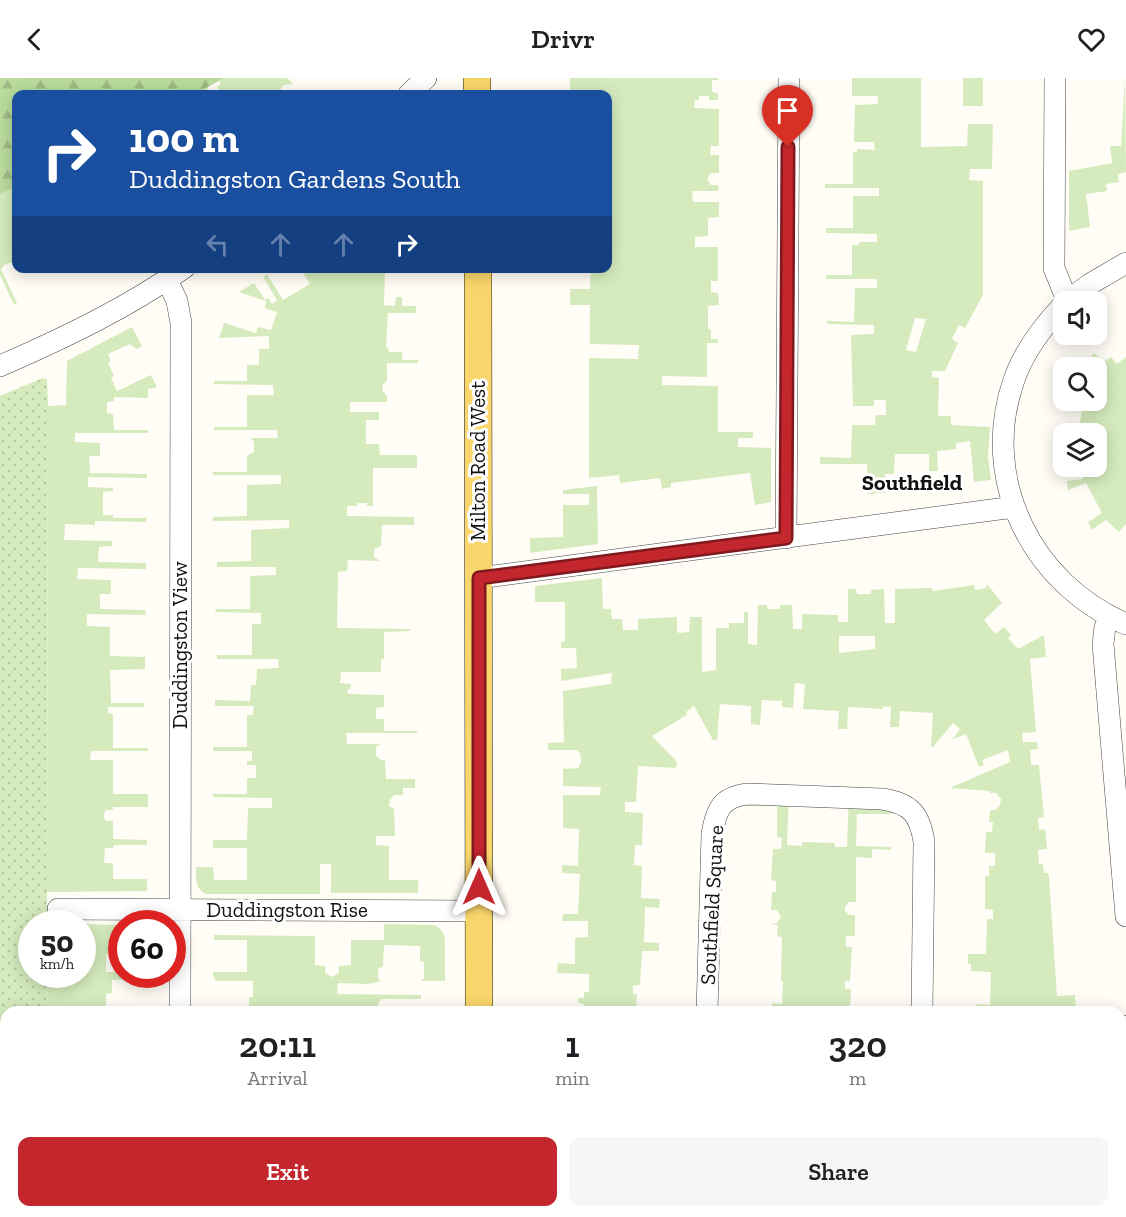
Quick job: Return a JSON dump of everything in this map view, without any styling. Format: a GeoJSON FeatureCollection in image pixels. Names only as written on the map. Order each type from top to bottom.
{"type":"FeatureCollection","features":[{"type":"Feature","properties":{"kind":"main road","name":"Milton Road West"},"geometry":{"type":"LineString","coordinates":[[478,273],[479,1006]]}},
{"type":"Feature","properties":{"kind":"street"},"geometry":{"type":"LineString","coordinates":[[413,90],[426,78]]}},
{"type":"Feature","properties":{"kind":"street"},"geometry":{"type":"LineString","coordinates":[[786,538],[789,78]]}},
{"type":"Feature","properties":{"kind":"street"},"geometry":{"type":"LineString","coordinates":[[1055,78],[1054,268],[1062,291]]}},
{"type":"Feature","properties":{"kind":"street"},"geometry":{"type":"LineString","coordinates":[[1081,291],[1126,263]]}},
{"type":"Feature","properties":{"kind":"street"},"geometry":{"type":"LineString","coordinates":[[0,366],[78,330],[176,274]]}},
{"type":"Feature","properties":{"kind":"street","name":"Duddingston View"},"geometry":{"type":"LineString","coordinates":[[176,274],[181,323],[181,910]]}},
{"type":"Feature","properties":{"kind":"street"},"geometry":{"type":"LineString","coordinates":[[1053,317],[1035,338],[1014,380],[1005,419],[1004,440],[1008,481],[1019,521],[1044,563],[1068,589],[1118,621]]}},
{"type":"Feature","properties":{"kind":"street"},"geometry":{"type":"LineString","coordinates":[[479,578],[1014,507]]}},
{"type":"Feature","properties":{"kind":"street"},"geometry":{"type":"LineString","coordinates":[[1118,621],[1105,627],[1103,644],[1126,916]]}},
{"type":"Feature","properties":{"kind":"street","name":"Southfield Square"},"geometry":{"type":"LineString","coordinates":[[707,1006],[712,834],[718,811],[724,803],[731,798],[748,795],[882,799],[896,801],[913,811],[922,830],[924,842],[922,1006]]}},
{"type":"Feature","properties":{"kind":"street","name":"Duddingston Rise"},"geometry":{"type":"LineString","coordinates":[[58,909],[181,910]]}},
{"type":"Feature","properties":{"kind":"street","name":"Duddingston Rise"},"geometry":{"type":"LineString","coordinates":[[186,910],[480,911]]}},
{"type":"Feature","properties":{"kind":"street","name":"Duddingston View"},"geometry":{"type":"LineString","coordinates":[[180,988],[180,1006]]}},
{"type":"Feature","properties":{"kind":"green space"},"geometry":{"type":"Polygon","coordinates":[[[0,78],[220,80],[224,78],[287,78],[293,84],[284,85],[281,90],[220,90],[217,87],[221,84],[218,80],[207,88],[209,90],[12,90],[0,78]]]}},
{"type":"Feature","properties":{"kind":"green space"},"geometry":{"type":"Polygon","coordinates":[[[0,78],[224,78],[202,90],[12,90],[12,189],[0,194],[0,78]]]}},
{"type":"Feature","properties":{"kind":"green space"},"geometry":{"type":"Polygon","coordinates":[[[570,78],[718,78],[718,80],[712,80],[712,92],[718,93],[718,100],[709,100],[709,96],[699,96],[699,100],[695,100],[694,108],[719,109],[719,146],[711,146],[710,155],[719,155],[719,173],[711,173],[708,177],[711,185],[719,185],[718,191],[692,191],[693,202],[719,202],[719,217],[708,218],[708,236],[695,237],[695,247],[718,247],[718,281],[711,281],[711,292],[718,293],[719,305],[708,306],[708,329],[711,330],[711,339],[718,339],[718,343],[707,343],[707,377],[662,376],[662,385],[718,386],[718,432],[753,432],[753,438],[738,438],[738,447],[771,448],[771,502],[755,505],[750,473],[671,483],[671,487],[662,489],[660,478],[620,483],[619,475],[589,478],[589,358],[638,359],[639,345],[590,344],[590,305],[570,305],[570,289],[590,289],[591,273],[612,273],[612,90],[570,90],[570,78]]]}},
{"type":"Feature","properties":{"kind":"green space"},"geometry":{"type":"Polygon","coordinates":[[[852,78],[921,78],[921,147],[967,146],[968,124],[993,124],[992,169],[970,169],[969,180],[983,181],[983,295],[965,328],[959,325],[952,339],[958,343],[945,371],[932,371],[932,377],[939,378],[938,416],[951,416],[951,425],[990,427],[988,457],[991,480],[974,482],[970,441],[956,443],[956,449],[937,451],[938,471],[929,471],[929,454],[895,454],[894,474],[885,474],[885,493],[867,494],[867,464],[820,464],[820,457],[851,458],[852,425],[875,425],[876,415],[886,415],[886,400],[874,400],[874,406],[853,406],[851,335],[874,334],[874,325],[827,324],[827,321],[854,322],[855,288],[877,288],[877,279],[826,279],[826,275],[852,275],[852,245],[859,245],[859,242],[877,242],[877,234],[826,233],[826,228],[853,228],[853,196],[879,196],[879,188],[825,188],[825,184],[853,184],[853,152],[857,152],[857,149],[875,150],[874,142],[854,142],[855,105],[878,104],[878,96],[852,96],[852,78]],[[915,318],[906,350],[916,352],[926,319],[915,318]]]}},
{"type":"Feature","properties":{"kind":"green space"},"geometry":{"type":"Polygon","coordinates":[[[963,78],[983,78],[983,106],[963,106],[963,78]]]}},
{"type":"Feature","properties":{"kind":"green space"},"geometry":{"type":"Polygon","coordinates":[[[1125,78],[1126,172],[1118,174],[1119,182],[1106,184],[1107,191],[1086,194],[1090,227],[1069,231],[1069,171],[1112,163],[1110,146],[1121,146],[1125,78]]]}},
{"type":"Feature","properties":{"kind":"green space"},"geometry":{"type":"Polygon","coordinates":[[[12,189],[12,263],[7,263],[1,269],[17,303],[14,305],[0,275],[0,194],[12,189]]]}},
{"type":"Feature","properties":{"kind":"green space"},"geometry":{"type":"Polygon","coordinates":[[[303,273],[385,273],[384,305],[395,306],[396,297],[402,297],[402,306],[416,306],[416,313],[388,313],[386,347],[389,352],[402,352],[402,360],[418,360],[418,363],[387,363],[387,381],[382,385],[387,402],[350,402],[350,412],[379,412],[379,420],[366,420],[366,444],[379,444],[380,455],[417,455],[417,468],[373,468],[373,506],[367,506],[367,503],[357,503],[357,506],[347,506],[347,516],[414,517],[414,525],[382,525],[381,546],[374,549],[374,557],[380,561],[348,560],[347,571],[338,572],[337,628],[410,629],[410,631],[384,632],[384,659],[381,659],[381,672],[341,672],[340,683],[351,684],[350,689],[347,690],[348,694],[384,695],[384,707],[376,708],[376,719],[384,719],[384,731],[417,731],[417,733],[346,733],[347,744],[381,744],[376,747],[376,756],[385,760],[386,779],[415,779],[415,788],[403,788],[403,795],[394,795],[390,800],[389,806],[394,809],[395,836],[376,836],[376,845],[389,846],[389,880],[418,880],[418,893],[331,893],[331,864],[320,864],[320,894],[206,894],[199,889],[196,867],[213,867],[214,880],[247,880],[247,848],[213,848],[213,840],[247,840],[248,808],[272,808],[272,798],[213,797],[213,794],[247,794],[247,778],[256,778],[256,765],[247,765],[247,761],[252,761],[252,751],[213,751],[213,747],[247,747],[247,715],[253,715],[254,706],[215,706],[215,700],[250,701],[251,685],[256,685],[257,669],[279,668],[278,659],[217,659],[217,655],[252,655],[252,624],[261,624],[261,613],[216,612],[215,609],[250,609],[250,576],[276,575],[276,567],[217,567],[217,562],[251,561],[251,530],[289,528],[289,520],[213,521],[213,517],[247,516],[247,485],[281,484],[281,475],[213,475],[213,472],[247,472],[247,456],[254,452],[254,442],[251,438],[278,438],[277,430],[214,430],[214,427],[247,427],[247,395],[274,395],[273,385],[214,384],[214,381],[247,381],[247,365],[259,365],[259,349],[269,349],[269,336],[219,338],[224,323],[256,333],[258,327],[271,330],[277,312],[265,308],[266,301],[239,292],[254,283],[265,300],[268,298],[272,304],[277,300],[263,277],[267,274],[283,300],[310,284],[303,273]]]}},
{"type":"Feature","properties":{"kind":"green space"},"geometry":{"type":"Polygon","coordinates":[[[132,327],[142,346],[137,349],[130,344],[108,354],[111,361],[108,363],[114,376],[111,378],[117,391],[151,375],[157,387],[148,389],[148,398],[114,397],[114,401],[107,402],[107,413],[113,414],[114,430],[148,430],[148,433],[75,433],[75,442],[100,443],[100,456],[89,456],[90,473],[147,474],[147,478],[88,477],[88,487],[113,488],[113,491],[103,492],[103,515],[113,515],[113,518],[147,518],[146,522],[95,521],[95,525],[65,524],[64,540],[112,541],[112,546],[99,547],[98,562],[146,563],[146,569],[78,568],[77,579],[111,580],[111,594],[100,594],[100,609],[145,610],[146,615],[87,614],[87,626],[110,627],[110,656],[145,657],[145,669],[110,670],[111,703],[144,703],[144,707],[108,707],[108,713],[113,714],[113,748],[148,748],[148,751],[91,751],[90,760],[113,760],[113,794],[148,794],[148,807],[113,807],[113,810],[106,810],[103,816],[106,821],[113,821],[113,839],[147,840],[147,845],[114,845],[113,848],[105,848],[104,863],[113,863],[113,879],[147,879],[147,891],[47,892],[48,406],[66,405],[67,361],[132,327]]]}},
{"type":"Feature","properties":{"kind":"green space"},"geometry":{"type":"Polygon","coordinates":[[[1111,357],[1117,364],[1126,357],[1126,524],[1119,532],[1106,520],[1092,530],[1088,522],[1102,513],[1086,483],[1068,490],[1067,481],[1083,479],[1083,477],[1107,477],[1107,423],[1080,423],[1082,411],[1107,411],[1107,360],[1111,357]]]}},
{"type":"Feature","properties":{"kind":"green space"},"geometry":{"type":"Polygon","coordinates":[[[43,378],[47,379],[48,406],[47,910],[18,910],[18,988],[47,988],[48,1006],[0,1006],[0,396],[43,378]]]}},
{"type":"Feature","properties":{"kind":"green space"},"geometry":{"type":"Polygon","coordinates":[[[597,486],[598,544],[530,553],[530,538],[563,537],[563,505],[589,505],[589,494],[563,494],[563,490],[597,486]]]}},
{"type":"Feature","properties":{"kind":"green space"},"geometry":{"type":"Polygon","coordinates":[[[602,578],[603,609],[611,609],[612,619],[622,619],[623,630],[638,630],[638,619],[677,617],[677,631],[679,633],[689,632],[690,617],[702,617],[702,672],[716,670],[716,628],[729,628],[729,623],[744,623],[744,612],[748,612],[748,644],[757,645],[758,605],[767,605],[767,609],[780,609],[780,605],[792,605],[793,629],[802,629],[802,614],[838,615],[838,622],[848,622],[848,589],[856,589],[857,594],[871,594],[871,590],[884,589],[885,623],[895,623],[895,589],[932,588],[933,591],[974,585],[975,590],[986,588],[987,584],[1002,603],[984,620],[995,634],[1004,627],[1011,635],[1008,638],[1018,649],[1044,635],[1046,657],[1030,659],[1036,732],[1022,733],[1023,742],[1037,742],[1038,749],[1030,750],[1031,765],[1039,765],[1044,817],[1038,818],[1039,830],[1045,829],[1047,849],[1038,850],[1039,864],[1043,864],[1044,873],[1048,873],[1049,877],[1057,996],[1075,995],[1076,1006],[976,1006],[976,1004],[990,1005],[991,972],[971,971],[968,954],[986,954],[987,919],[993,919],[993,910],[985,909],[985,876],[989,876],[989,866],[995,866],[995,853],[985,853],[986,832],[992,832],[993,822],[989,822],[990,810],[995,810],[1000,805],[1001,799],[996,793],[990,793],[990,791],[950,788],[1010,762],[1008,750],[982,760],[984,765],[979,767],[966,734],[953,739],[960,729],[953,723],[933,747],[931,746],[933,713],[900,711],[899,727],[890,727],[891,707],[883,706],[883,709],[848,707],[847,729],[838,729],[839,711],[803,709],[805,684],[795,683],[793,708],[782,707],[782,701],[762,700],[760,725],[751,724],[751,706],[720,704],[717,740],[713,740],[694,706],[686,712],[687,715],[652,736],[677,762],[676,768],[638,766],[636,802],[625,802],[625,812],[643,813],[642,845],[635,845],[634,865],[642,866],[641,898],[660,899],[659,908],[645,907],[644,942],[659,943],[659,951],[642,951],[640,985],[633,986],[633,994],[637,994],[636,1006],[584,1006],[578,1003],[578,998],[584,998],[584,992],[589,992],[589,974],[557,973],[558,963],[575,964],[575,938],[588,937],[588,921],[562,921],[563,914],[578,914],[580,874],[562,873],[562,865],[578,866],[579,829],[563,828],[563,795],[600,795],[601,787],[563,786],[563,769],[578,768],[581,756],[577,750],[548,750],[548,743],[564,742],[563,691],[611,684],[612,673],[561,681],[561,669],[577,668],[576,648],[561,648],[561,642],[565,641],[565,602],[535,602],[535,586],[602,578]],[[839,636],[839,653],[875,649],[875,636],[839,636]]]}},
{"type":"Feature","properties":{"kind":"green space"},"geometry":{"type":"Polygon","coordinates":[[[743,791],[789,792],[787,845],[802,846],[802,842],[835,843],[835,847],[847,847],[849,793],[893,795],[892,814],[857,814],[856,846],[891,847],[891,850],[872,849],[872,858],[856,857],[856,902],[849,902],[845,907],[849,915],[855,915],[855,936],[846,936],[846,947],[852,947],[850,981],[845,981],[845,989],[851,989],[850,1006],[772,1006],[772,1003],[782,1004],[782,937],[777,936],[778,925],[771,924],[777,923],[781,917],[777,910],[771,910],[772,892],[776,892],[776,881],[771,880],[773,849],[781,849],[782,838],[777,837],[777,806],[742,806],[743,791]]]}},
{"type":"Feature","properties":{"kind":"green space"},"geometry":{"type":"Polygon","coordinates":[[[96,924],[108,925],[106,972],[108,972],[108,988],[112,988],[112,993],[106,994],[106,1006],[48,1006],[47,988],[96,988],[96,924]]]}},
{"type":"Feature","properties":{"kind":"green space"},"geometry":{"type":"Polygon","coordinates":[[[384,924],[433,925],[439,928],[445,939],[445,981],[421,981],[424,978],[424,962],[420,961],[420,946],[384,945],[383,966],[378,969],[378,978],[381,981],[368,984],[338,983],[337,994],[421,995],[421,999],[381,999],[378,1006],[249,1006],[249,997],[253,997],[253,981],[215,981],[213,977],[213,972],[247,972],[247,940],[214,940],[214,935],[315,936],[315,965],[325,966],[325,973],[332,977],[339,973],[339,966],[351,965],[351,940],[384,940],[384,924]]]}},
{"type":"Feature","properties":{"kind":"district","name":"Southfield"},"geometry":{"type":"Point","coordinates":[912,482]}},
{"type":"Feature","properties":{"kind":"route"},"geometry":{"type":"LineString","coordinates":[[479,887],[479,578],[786,538],[788,147]]}}]}
